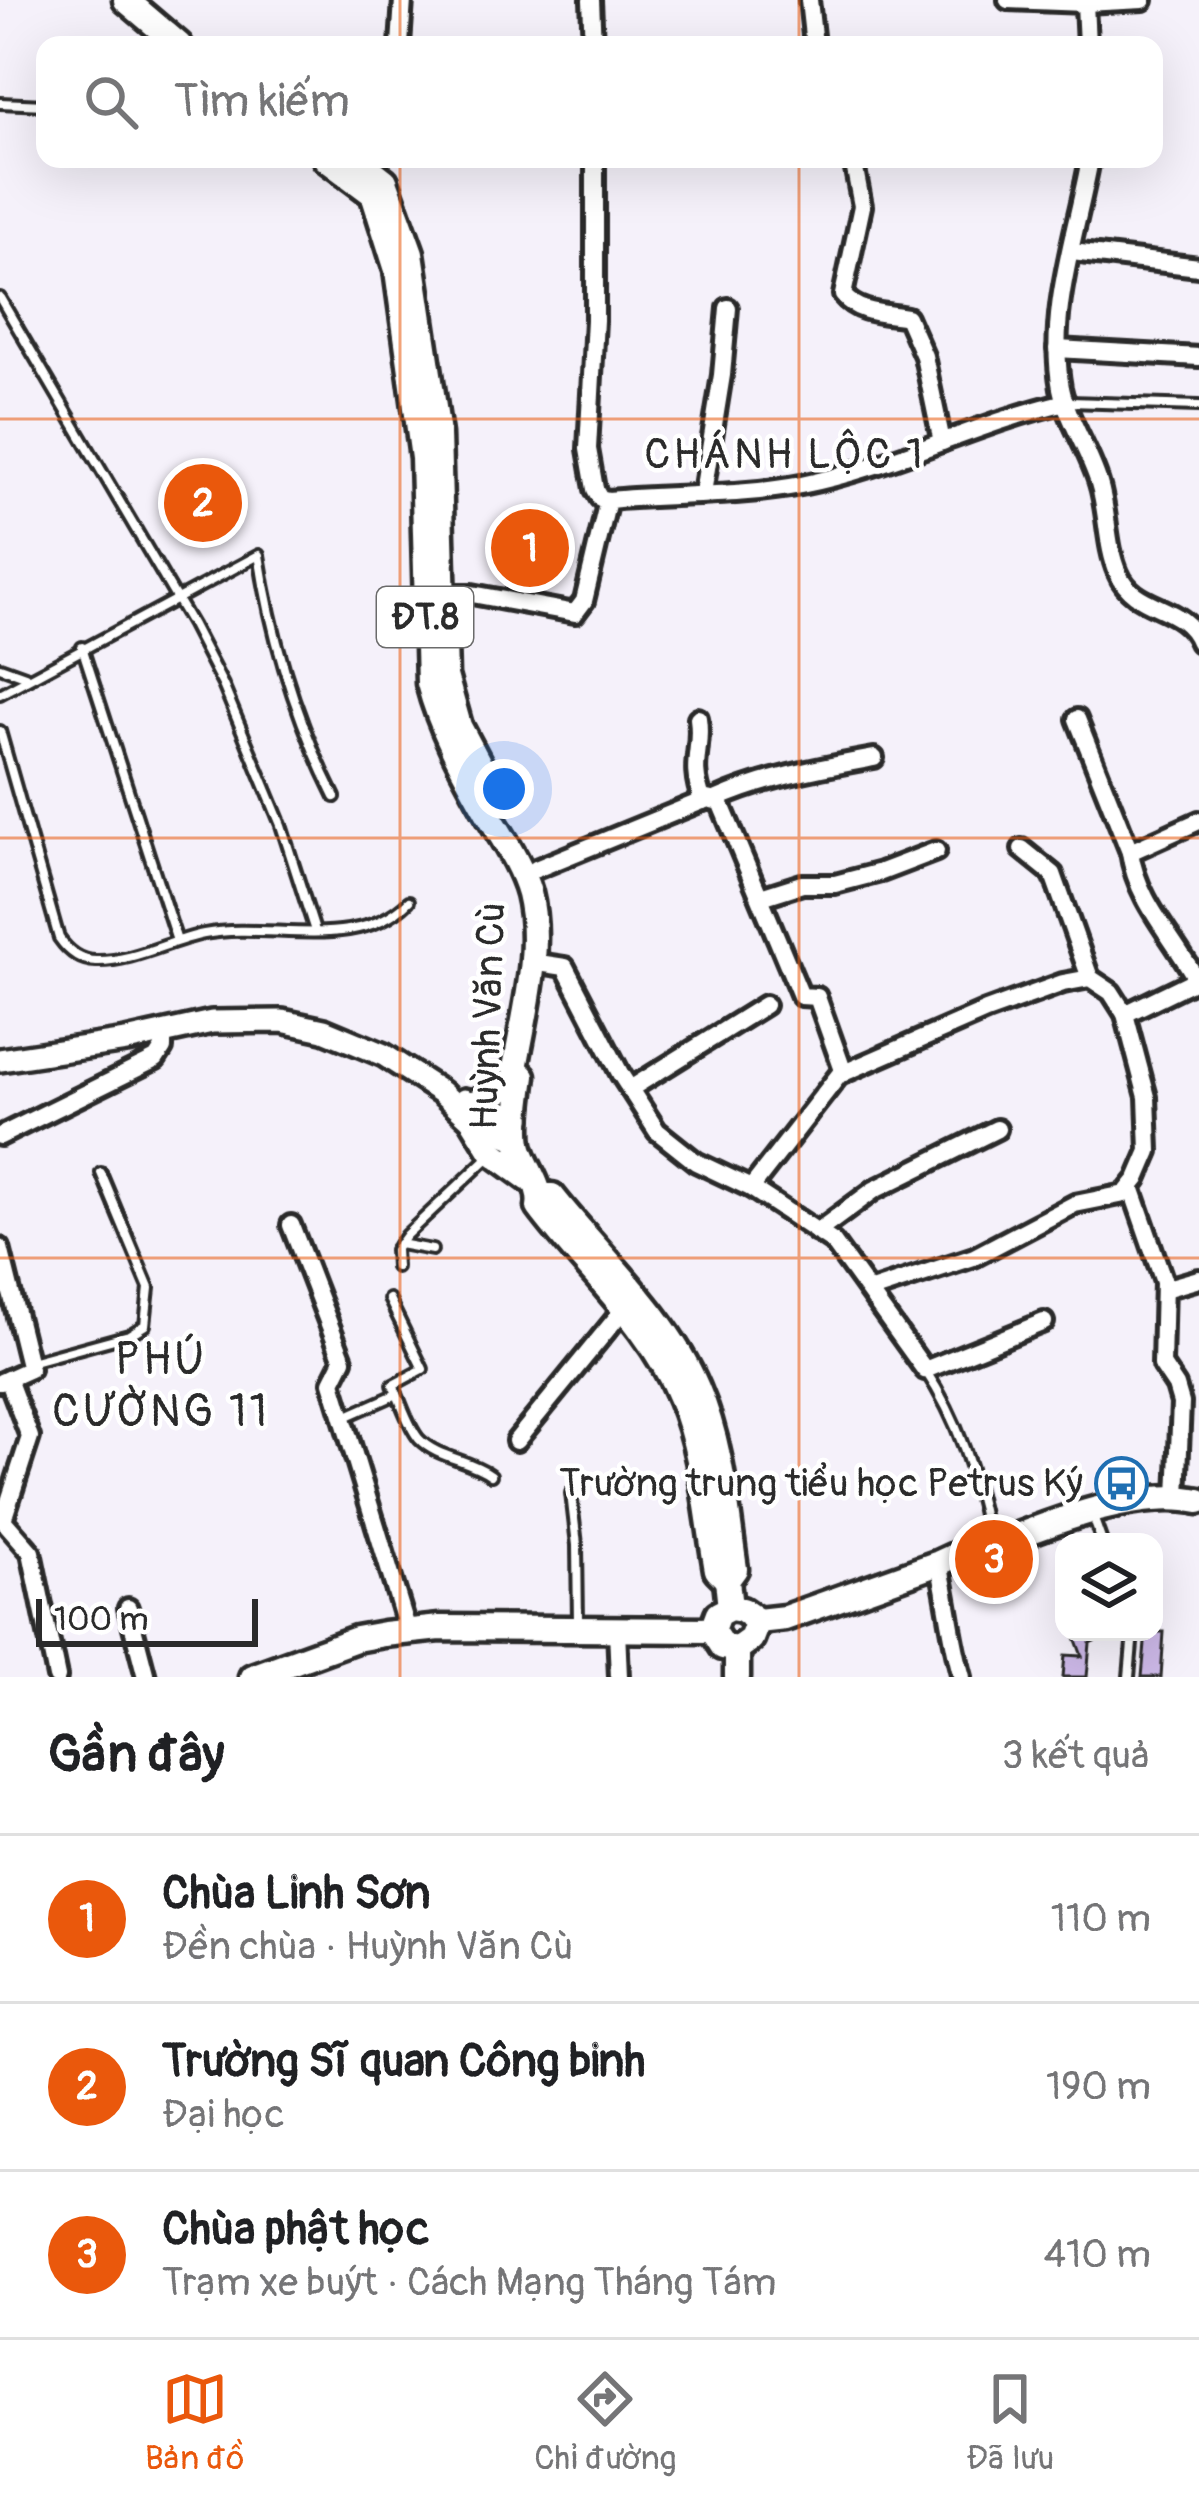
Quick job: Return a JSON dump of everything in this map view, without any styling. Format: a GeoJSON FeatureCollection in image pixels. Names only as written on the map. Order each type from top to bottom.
{"type":"FeatureCollection","features":[{"type":"Feature","properties":{"kind":"main road"},"geometry":{"type":"LineString","coordinates":[[103,0],[143,36]]}},
{"type":"Feature","properties":{"kind":"main road"},"geometry":{"type":"LineString","coordinates":[[126,0],[168,36]]}},
{"type":"Feature","properties":{"kind":"main road"},"geometry":{"type":"LineString","coordinates":[[339,168],[371,191],[385,182],[411,254],[432,374],[451,703],[536,869],[548,905],[540,963]]}},
{"type":"Feature","properties":{"kind":"main road","name":"Huỳnh Văn Cù"},"geometry":{"type":"LineString","coordinates":[[385,182],[419,421],[428,683],[460,764],[527,888],[540,963],[531,1071],[523,1078],[519,1129],[539,1207],[623,1310],[654,1335]]}},
{"type":"Feature","properties":{"kind":"main road"},"geometry":{"type":"LineString","coordinates":[[523,1078],[474,1112],[493,1153],[552,1196],[697,1387],[717,1450],[735,1569],[727,1580],[730,1608]]}},
{"type":"Feature","properties":{"kind":"main road"},"geometry":{"type":"LineString","coordinates":[[736,1649],[717,1642],[712,1630],[718,1614],[730,1608],[758,1621],[785,1618],[939,1563],[989,1540],[997,1544],[1091,1513],[1188,1499]]}},
{"type":"Feature","properties":{"kind":"main road"},"geometry":{"type":"LineString","coordinates":[[736,1649],[751,1639],[758,1621]]}},
{"type":"Feature","properties":{"kind":"main road"},"geometry":{"type":"LineString","coordinates":[[252,1677],[356,1639],[408,1631],[712,1630]]}},
{"type":"Feature","properties":{"kind":"main road"},"geometry":{"type":"LineString","coordinates":[[736,1649],[737,1677]]}},
{"type":"Feature","properties":{"kind":"street"},"geometry":{"type":"LineString","coordinates":[[401,36],[403,0]]}},
{"type":"Feature","properties":{"kind":"street"},"geometry":{"type":"LineString","coordinates":[[591,0],[593,36]]}},
{"type":"Feature","properties":{"kind":"street"},"geometry":{"type":"LineString","coordinates":[[809,0],[813,36]]}},
{"type":"Feature","properties":{"kind":"street"},"geometry":{"type":"LineString","coordinates":[[1008,0],[1140,0]]}},
{"type":"Feature","properties":{"kind":"street"},"geometry":{"type":"LineString","coordinates":[[1085,3],[1087,36]]}},
{"type":"Feature","properties":{"kind":"street"},"geometry":{"type":"LineString","coordinates":[[595,168],[595,320],[588,449],[600,498],[801,485],[878,466],[1066,402]]}},
{"type":"Feature","properties":{"kind":"street"},"geometry":{"type":"LineString","coordinates":[[855,168],[862,206],[843,295],[851,305],[865,310],[907,316],[924,356],[942,442]]}},
{"type":"Feature","properties":{"kind":"street"},"geometry":{"type":"LineString","coordinates":[[1088,168],[1057,349],[1066,402],[1099,482],[1118,574],[1133,595],[1180,615],[1194,628],[1199,642]]}},
{"type":"Feature","properties":{"kind":"street"},"geometry":{"type":"LineString","coordinates":[[1072,252],[1199,267]]}},
{"type":"Feature","properties":{"kind":"street"},"geometry":{"type":"LineString","coordinates":[[703,493],[728,308]]}},
{"type":"Feature","properties":{"kind":"street"},"geometry":{"type":"LineString","coordinates":[[1057,349],[1199,357]]}},
{"type":"Feature","properties":{"kind":"street"},"geometry":{"type":"LineString","coordinates":[[442,594],[574,613],[584,601],[608,500]]}},
{"type":"Feature","properties":{"kind":"street"},"geometry":{"type":"LineString","coordinates":[[1180,615],[1199,606]]}},
{"type":"Feature","properties":{"kind":"street"},"geometry":{"type":"LineString","coordinates":[[698,718],[694,753],[709,801]]}},
{"type":"Feature","properties":{"kind":"street"},"geometry":{"type":"LineString","coordinates":[[1077,719],[1130,852],[1140,890],[1197,978],[1125,1013]]}},
{"type":"Feature","properties":{"kind":"street"},"geometry":{"type":"LineString","coordinates":[[536,869],[770,779],[874,758]]}},
{"type":"Feature","properties":{"kind":"street"},"geometry":{"type":"LineString","coordinates":[[709,801],[720,802],[802,996],[817,997],[844,1073]]}},
{"type":"Feature","properties":{"kind":"street"},"geometry":{"type":"LineString","coordinates":[[1130,852],[1199,821]]}},
{"type":"Feature","properties":{"kind":"street"},"geometry":{"type":"LineString","coordinates":[[871,1291],[974,1257],[1076,1204],[1125,1194],[1149,1151],[1148,1097],[1125,1013],[1112,992],[1090,978],[1053,874],[1022,849]]}},
{"type":"Feature","properties":{"kind":"street"},"geometry":{"type":"LineString","coordinates":[[761,897],[802,884],[835,884],[935,851]]}},
{"type":"Feature","properties":{"kind":"street"},"geometry":{"type":"LineString","coordinates":[[540,963],[565,967],[657,1131],[697,1162],[751,1188],[833,1242],[925,1370],[1044,1322]]}},
{"type":"Feature","properties":{"kind":"street"},"geometry":{"type":"LineString","coordinates":[[751,1188],[844,1073],[986,1011],[1090,978]]}},
{"type":"Feature","properties":{"kind":"street"},"geometry":{"type":"LineString","coordinates":[[630,1089],[766,1005]]}},
{"type":"Feature","properties":{"kind":"street"},"geometry":{"type":"LineString","coordinates":[[0,1060],[212,1022],[282,1022],[323,1030],[385,1055],[474,1112],[519,1129]]}},
{"type":"Feature","properties":{"kind":"street"},"geometry":{"type":"LineString","coordinates":[[0,1136],[156,1059],[163,1048],[163,1033]]}},
{"type":"Feature","properties":{"kind":"street"},"geometry":{"type":"LineString","coordinates":[[817,1232],[874,1190],[998,1129]]}},
{"type":"Feature","properties":{"kind":"street"},"geometry":{"type":"LineString","coordinates":[[1131,1187],[1164,1289],[1162,1365],[1181,1403],[1188,1499]]}},
{"type":"Feature","properties":{"kind":"street"},"geometry":{"type":"LineString","coordinates":[[291,1225],[343,1360],[332,1382],[408,1631]]}},
{"type":"Feature","properties":{"kind":"street"},"geometry":{"type":"LineString","coordinates":[[0,1248],[30,1365],[4,1380],[30,1437],[3,1520],[31,1552],[57,1677]]}},
{"type":"Feature","properties":{"kind":"street"},"geometry":{"type":"LineString","coordinates":[[1164,1289],[1199,1280]]}},
{"type":"Feature","properties":{"kind":"street"},"geometry":{"type":"LineString","coordinates":[[516,1441],[623,1310]]}},
{"type":"Feature","properties":{"kind":"street"},"geometry":{"type":"LineString","coordinates":[[1176,1386],[1199,1387]]}},
{"type":"Feature","properties":{"kind":"street"},"geometry":{"type":"LineString","coordinates":[[939,1563],[962,1677]]}},
{"type":"Feature","properties":{"kind":"street"},"geometry":{"type":"LineString","coordinates":[[128,1608],[146,1677]]}},
{"type":"Feature","properties":{"kind":"street"},"geometry":{"type":"LineString","coordinates":[[617,1630],[619,1677]]}},
{"type":"Feature","properties":{"kind":"lane"},"geometry":{"type":"LineString","coordinates":[[0,103],[36,105]]}},
{"type":"Feature","properties":{"kind":"lane"},"geometry":{"type":"LineString","coordinates":[[0,298],[224,685],[315,931]]}},
{"type":"Feature","properties":{"kind":"lane"},"geometry":{"type":"LineString","coordinates":[[1066,402],[1199,406]]}},
{"type":"Feature","properties":{"kind":"lane"},"geometry":{"type":"LineString","coordinates":[[0,694],[260,555],[283,670],[335,796]]}},
{"type":"Feature","properties":{"kind":"lane"},"geometry":{"type":"LineString","coordinates":[[82,647],[177,941]]}},
{"type":"Feature","properties":{"kind":"lane"},"geometry":{"type":"LineString","coordinates":[[0,667],[26,677]]}},
{"type":"Feature","properties":{"kind":"lane"},"geometry":{"type":"LineString","coordinates":[[0,731],[63,945],[81,958],[96,962],[141,954],[228,931],[373,925],[410,901]]}},
{"type":"Feature","properties":{"kind":"lane"},"geometry":{"type":"LineString","coordinates":[[396,1267],[399,1244],[493,1153]]}},
{"type":"Feature","properties":{"kind":"lane"},"geometry":{"type":"LineString","coordinates":[[30,1365],[129,1335],[145,1325],[149,1288],[101,1173]]}},
{"type":"Feature","properties":{"kind":"lane"},"geometry":{"type":"LineString","coordinates":[[399,1244],[432,1250]]}},
{"type":"Feature","properties":{"kind":"lane"},"geometry":{"type":"LineString","coordinates":[[389,1299],[423,1370],[393,1384],[416,1436],[430,1448],[473,1462],[490,1475]]}},
{"type":"Feature","properties":{"kind":"lane"},"geometry":{"type":"LineString","coordinates":[[925,1370],[945,1401],[974,1469],[989,1540]]}},
{"type":"Feature","properties":{"kind":"lane"},"geometry":{"type":"LineString","coordinates":[[344,1418],[397,1394]]}},
{"type":"Feature","properties":{"kind":"lane"},"geometry":{"type":"LineString","coordinates":[[571,1493],[578,1629]]}},
{"type":"Feature","properties":{"kind":"lane"},"geometry":{"type":"LineString","coordinates":[[1091,1513],[1099,1533]]}},
{"type":"Feature","properties":{"kind":"lane"},"geometry":{"type":"LineString","coordinates":[[1129,1677],[1132,1641]]}},
{"type":"Feature","properties":{"kind":"building"},"geometry":{"type":"Polygon","coordinates":[[[517,521],[560,543],[543,576],[500,554],[517,521]]]}},
{"type":"Feature","properties":{"kind":"building"},"geometry":{"type":"Polygon","coordinates":[[[1164,1632],[1161,1677],[1142,1677],[1145,1641],[1163,1641],[1164,1632]]]}},
{"type":"Feature","properties":{"kind":"building"},"geometry":{"type":"Polygon","coordinates":[[[1076,1641],[1094,1641],[1090,1643],[1087,1677],[1063,1677],[1065,1655],[1082,1656],[1076,1641]]]}},
{"type":"Feature","properties":{"kind":"place","name":"Trường Sĩ quan Công binh"},"geometry":{"type":"Point","coordinates":[203,503]}},
{"type":"Feature","properties":{"kind":"place","name":"Chùa Linh Sơn"},"geometry":{"type":"Point","coordinates":[530,548]}},
{"type":"Feature","properties":{"kind":"place","name":"Trường trung tiểu học Petrus Ký"},"geometry":{"type":"Point","coordinates":[1122,1483]}},
{"type":"Feature","properties":{"kind":"place","name":"Chùa phật học"},"geometry":{"type":"Point","coordinates":[994,1559]}},
{"type":"Feature","properties":{"kind":"district","name":"CHÁNH LỘC 1"},"geometry":{"type":"Point","coordinates":[785,455]}},
{"type":"Feature","properties":{"kind":"district","name":"PHÚ CƯỜNG 11"},"geometry":{"type":"Point","coordinates":[161,1386]}}]}
